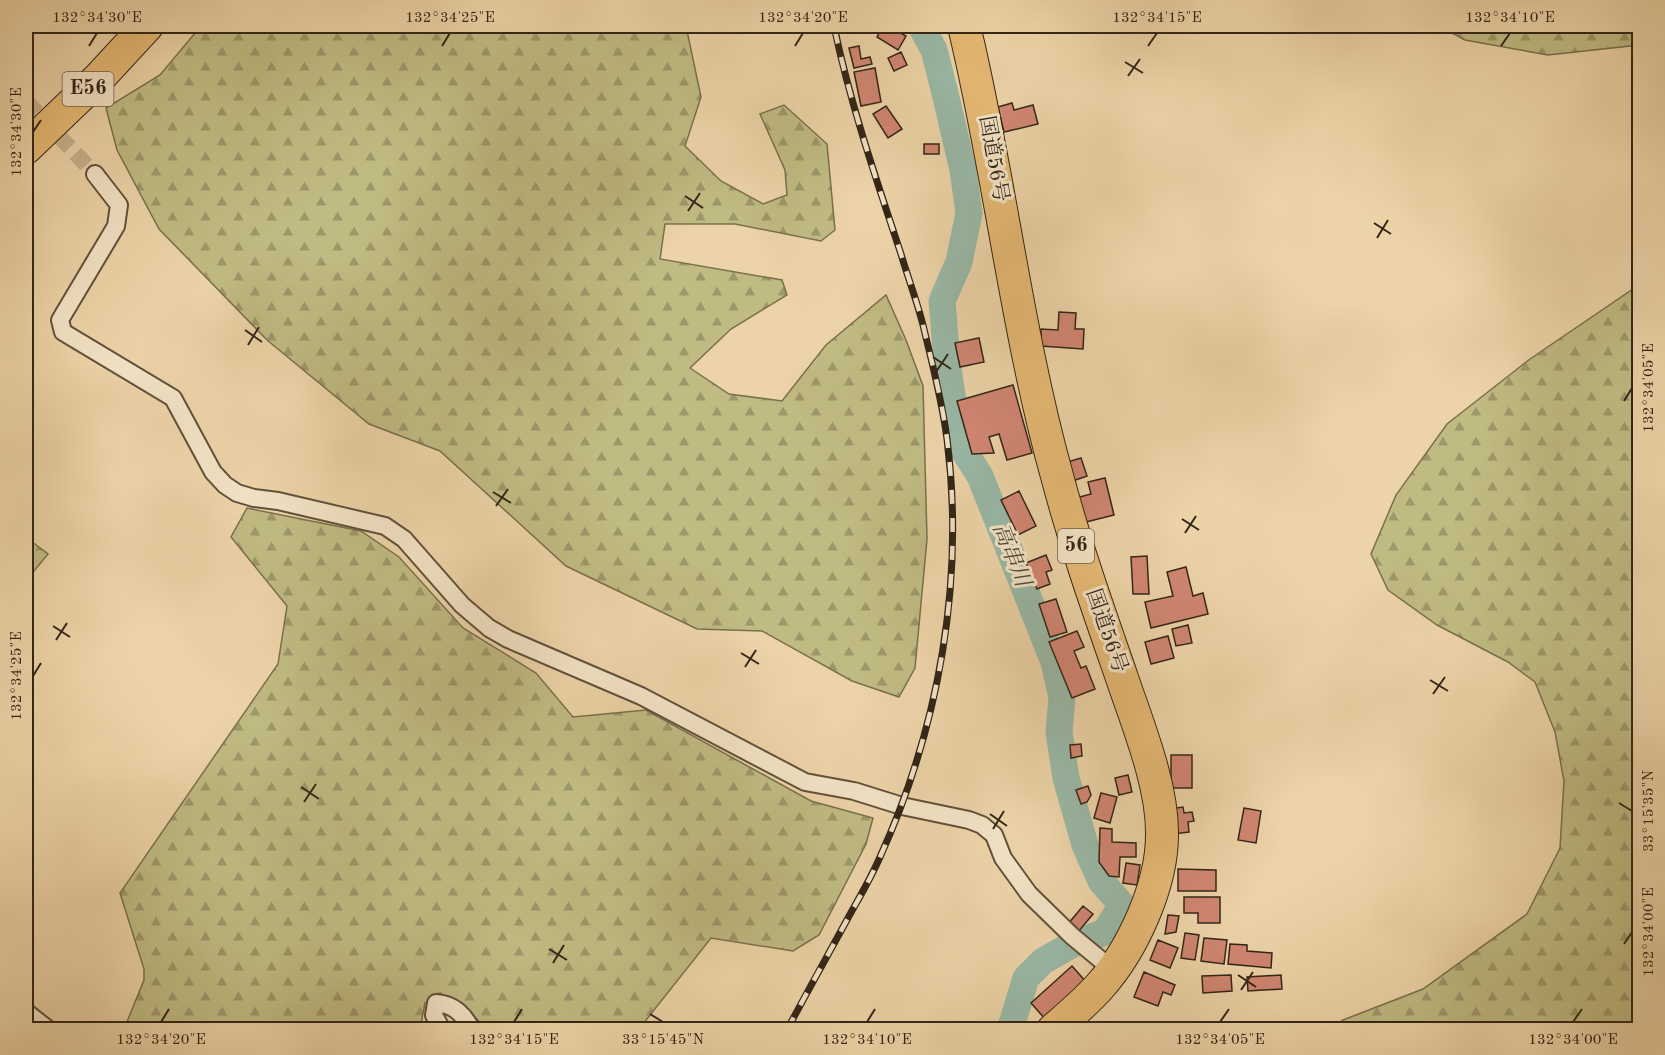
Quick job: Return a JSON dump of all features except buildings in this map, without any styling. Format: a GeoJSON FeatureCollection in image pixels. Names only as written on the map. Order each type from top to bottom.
{"type":"FeatureCollection","features":[{"type":"Feature","properties":{"kind":"highway","name":"E56"},"geometry":{"type":"LineString","coordinates":[[26,148],[98,79],[147,26]]}},
{"type":"Feature","properties":{"kind":"highway","name":"国道56号"},"geometry":{"type":"LineString","coordinates":[[964,26],[982,98],[1032,376],[1078,553],[1141,734],[1157,794],[1162,835],[1158,868],[1150,901],[1137,929],[1103,962],[1100,986],[1053,1029]]}},
{"type":"Feature","properties":{"kind":"street"},"geometry":{"type":"LineString","coordinates":[[95,174],[119,205],[116,226],[60,320],[63,332],[173,398],[213,472],[225,485],[237,493],[254,498],[278,501],[385,526],[404,540],[462,605],[489,628],[508,639],[641,696],[805,782],[854,791],[902,806],[969,820],[982,825],[994,835],[1003,858],[1029,894],[1072,936],[1103,962]]}},
{"type":"Feature","properties":{"kind":"street"},"geometry":{"type":"LineString","coordinates":[[442,1029],[434,1016],[436,1003],[447,1004],[465,1017],[472,1029]]}},
{"type":"Feature","properties":{"kind":"street"},"geometry":{"type":"LineString","coordinates":[[26,1012],[49,1029]]}},
{"type":"Feature","properties":{"kind":"green space"},"geometry":{"type":"Polygon","coordinates":[[[201,26],[686,26],[701,97],[685,146],[721,181],[763,204],[787,195],[785,170],[760,114],[784,105],[827,144],[835,230],[821,241],[735,224],[665,224],[660,259],[782,280],[787,295],[731,329],[690,368],[729,394],[782,401],[826,345],[886,295],[923,386],[927,539],[915,668],[899,697],[852,681],[762,631],[697,629],[566,566],[440,451],[369,424],[267,340],[159,229],[117,150],[106,108],[160,75],[201,26]]]}},
{"type":"Feature","properties":{"kind":"green space"},"geometry":{"type":"Polygon","coordinates":[[[1439,26],[1639,26],[1639,45],[1548,55],[1465,40],[1439,26]]]}},
{"type":"Feature","properties":{"kind":"green space"},"geometry":{"type":"Polygon","coordinates":[[[1639,285],[1639,1029],[1331,1029],[1343,1020],[1423,989],[1527,914],[1560,848],[1564,781],[1555,732],[1535,682],[1508,662],[1437,625],[1388,590],[1371,554],[1396,495],[1447,424],[1530,359],[1639,285]]]}},
{"type":"Feature","properties":{"kind":"green space"},"geometry":{"type":"Polygon","coordinates":[[[247,508],[361,531],[399,557],[463,628],[536,673],[573,717],[646,710],[811,801],[873,818],[866,844],[819,935],[793,951],[711,938],[639,1029],[485,1029],[477,1019],[440,993],[425,1003],[420,1029],[124,1029],[144,980],[144,969],[120,893],[278,664],[287,606],[231,537],[247,508]]]}},
{"type":"Feature","properties":{"kind":"green space"},"geometry":{"type":"Polygon","coordinates":[[[26,539],[48,554],[26,581],[26,539]]]}},
{"type":"Feature","properties":{"kind":"waterway","name":"高串川"},"geometry":{"type":"LineString","coordinates":[[921,26],[934,50],[963,170],[969,213],[959,262],[942,301],[947,361],[959,443],[980,476],[1054,662],[1062,697],[1059,732],[1066,778],[1085,845],[1101,881],[1122,905],[1105,932],[1073,944],[1043,961],[1026,978],[1010,1030]]}},
{"type":"Feature","properties":{"kind":"tunnel"},"geometry":{"type":"LineString","coordinates":[[26,101],[95,174]]}},
{"type":"Feature","properties":{"kind":"railway"},"geometry":{"type":"LineString","coordinates":[[787,1030],[873,873],[901,808],[932,705],[949,599],[952,546],[952,492],[947,439],[936,382],[918,307],[873,169],[840,55],[834,26]]}}]}
